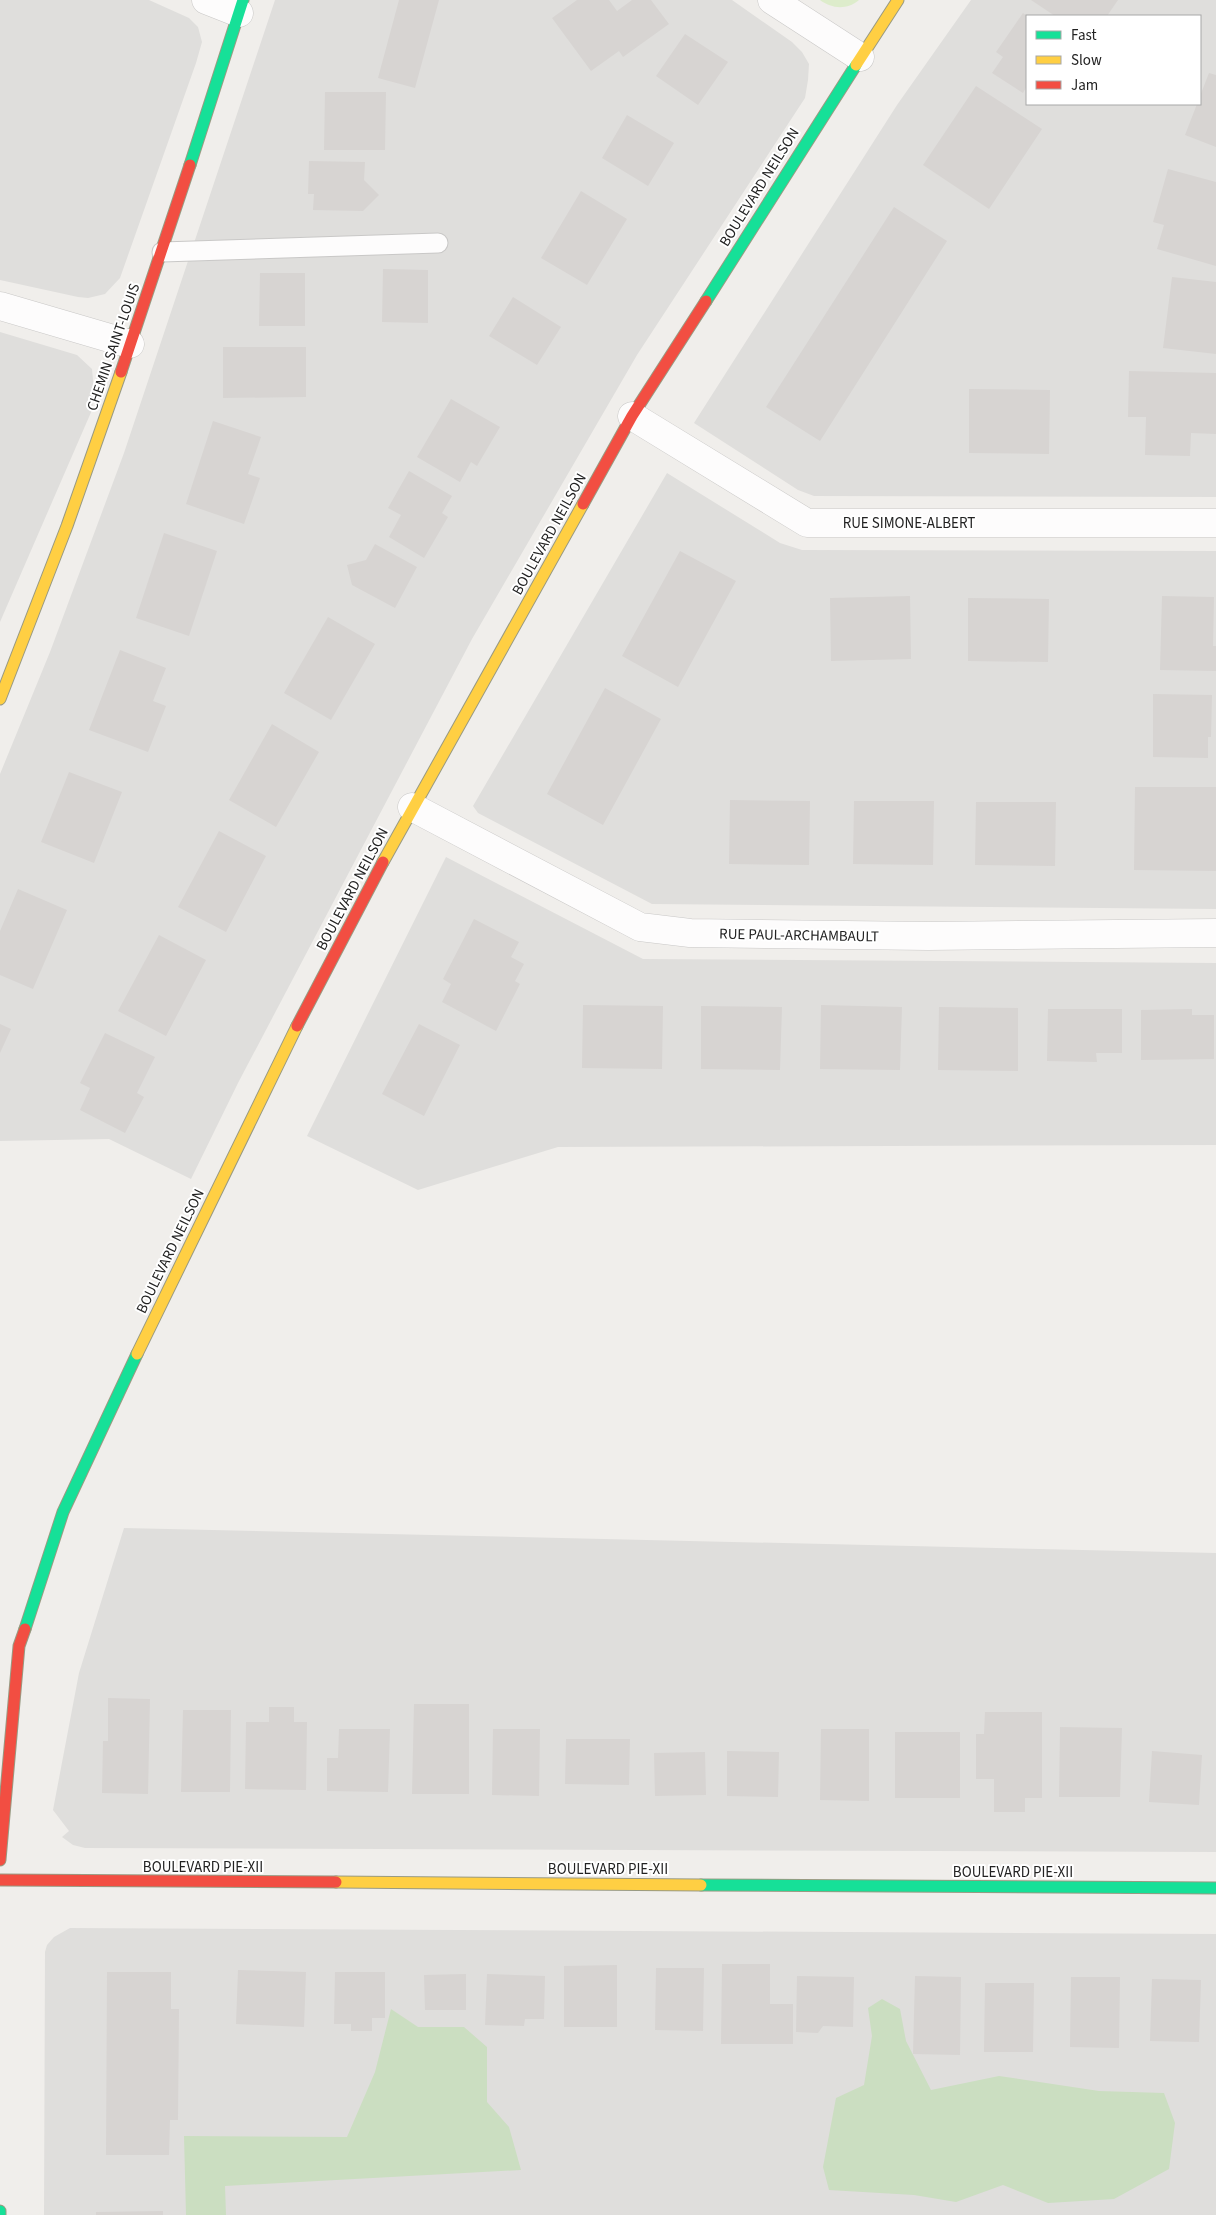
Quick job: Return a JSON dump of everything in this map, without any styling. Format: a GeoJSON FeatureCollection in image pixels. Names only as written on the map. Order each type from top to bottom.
{"type":"FeatureCollection","features":[{"type":"Feature","properties":{"kind":"main road","name":"BOULEVARD NEILSON"},"geometry":{"type":"LineString","coordinates":[[0,1860],[20,1646],[63,1512],[202,1219],[303,1015],[412,806],[632,416],[898,0]]}},
{"type":"Feature","properties":{"kind":"main road","name":"CHEMIN SAINT-LOUIS"},"geometry":{"type":"LineString","coordinates":[[0,699],[43,596],[162,252],[241,6]]}},
{"type":"Feature","properties":{"kind":"main road","name":"BOULEVARD PIE-XII"},"geometry":{"type":"LineString","coordinates":[[0,1880],[1216,1888]]}},
{"type":"Feature","properties":{"kind":"street"},"geometry":{"type":"LineString","coordinates":[[206,0],[241,6]]}},
{"type":"Feature","properties":{"kind":"street"},"geometry":{"type":"LineString","coordinates":[[772,0],[860,57]]}},
{"type":"Feature","properties":{"kind":"street"},"geometry":{"type":"LineString","coordinates":[[0,306],[130,344]]}},
{"type":"Feature","properties":{"kind":"street","name":"RUE SIMONE-ALBERT"},"geometry":{"type":"LineString","coordinates":[[632,416],[807,523],[1216,523]]}},
{"type":"Feature","properties":{"kind":"street","name":"RUE PAUL-ARCHAMBAULT"},"geometry":{"type":"LineString","coordinates":[[412,806],[640,926],[690,933],[928,936],[1216,933]]}},
{"type":"Feature","properties":{"kind":"lane"},"geometry":{"type":"LineString","coordinates":[[162,252],[438,243]]}},
{"type":"Feature","properties":{"kind":"shaded area"},"geometry":{"type":"Polygon","coordinates":[[[0,0],[149,0],[189,18],[198,27],[202,42],[196,63],[120,278],[105,294],[88,298],[78,297],[0,280],[0,0]]]}},
{"type":"Feature","properties":{"kind":"shaded area"},"geometry":{"type":"Polygon","coordinates":[[[275,0],[732,0],[792,42],[802,52],[809,64],[808,80],[805,98],[637,355],[472,639],[238,1083],[191,1179],[109,1139],[0,1141],[0,774],[50,652],[124,453],[275,0]]]}},
{"type":"Feature","properties":{"kind":"shaded area"},"geometry":{"type":"Polygon","coordinates":[[[971,0],[1216,0],[1216,497],[814,496],[798,490],[694,423],[897,105],[971,0]]]}},
{"type":"Feature","properties":{"kind":"shaded area"},"geometry":{"type":"Polygon","coordinates":[[[0,332],[77,355],[92,369],[94,391],[92,410],[0,622],[0,332]]]}},
{"type":"Feature","properties":{"kind":"shaded area"},"geometry":{"type":"Polygon","coordinates":[[[667,473],[780,543],[802,550],[1216,551],[1216,909],[652,904],[478,813],[473,806],[667,473]]]}},
{"type":"Feature","properties":{"kind":"shaded area"},"geometry":{"type":"Polygon","coordinates":[[[446,857],[643,959],[1216,963],[1216,1145],[558,1147],[418,1190],[307,1136],[446,857]]]}},
{"type":"Feature","properties":{"kind":"shaded area"},"geometry":{"type":"Polygon","coordinates":[[[124,1528],[1216,1553],[1216,1852],[85,1848],[73,1845],[62,1837],[69,1831],[53,1810],[79,1673],[124,1528]]]}},
{"type":"Feature","properties":{"kind":"shaded area"},"geometry":{"type":"Polygon","coordinates":[[[70,1928],[1216,1934],[1216,2215],[44,2215],[45,1952],[47,1945],[54,1937],[70,1928]]]}},
{"type":"Feature","properties":{"kind":"green space"},"geometry":{"type":"Polygon","coordinates":[[[820,0],[859,0],[845,7],[834,7],[820,0]]]}},
{"type":"Feature","properties":{"kind":"green space"},"geometry":{"type":"Polygon","coordinates":[[[882,1999],[900,2009],[906,2041],[931,2090],[999,2076],[1099,2091],[1164,2093],[1175,2123],[1169,2169],[1114,2199],[1048,2203],[1003,2185],[956,2202],[914,2195],[829,2190],[823,2167],[836,2098],[864,2085],[872,2036],[868,2008],[882,1999]]]}},
{"type":"Feature","properties":{"kind":"green space"},"geometry":{"type":"Polygon","coordinates":[[[391,2009],[418,2027],[464,2027],[487,2047],[487,2102],[509,2127],[521,2170],[225,2186],[226,2215],[186,2215],[184,2136],[347,2137],[375,2072],[391,2009]]]}},
{"type":"Feature","properties":{"kind":"building"},"geometry":{"type":"Polygon","coordinates":[[[399,0],[439,0],[415,88],[378,78],[399,0]]]}},
{"type":"Feature","properties":{"kind":"building"},"geometry":{"type":"Polygon","coordinates":[[[577,0],[609,0],[617,11],[632,0],[651,0],[669,24],[623,57],[619,51],[591,71],[552,18],[577,0]]]}},
{"type":"Feature","properties":{"kind":"building"},"geometry":{"type":"Polygon","coordinates":[[[1031,0],[1118,0],[1108,15],[1054,15],[1031,0]]]}},
{"type":"Feature","properties":{"kind":"building"},"geometry":{"type":"Polygon","coordinates":[[[1023,13],[1026,15],[1026,88],[1023,93],[992,73],[1003,57],[996,52],[1023,13]]]}},
{"type":"Feature","properties":{"kind":"building"},"geometry":{"type":"Polygon","coordinates":[[[685,34],[728,62],[698,105],[656,76],[685,34]]]}},
{"type":"Feature","properties":{"kind":"building"},"geometry":{"type":"Polygon","coordinates":[[[1209,73],[1216,75],[1216,147],[1185,135],[1197,105],[1201,105],[1201,93],[1209,73]]]}},
{"type":"Feature","properties":{"kind":"building"},"geometry":{"type":"Polygon","coordinates":[[[976,86],[1042,129],[989,209],[923,165],[976,86]]]}},
{"type":"Feature","properties":{"kind":"building"},"geometry":{"type":"Polygon","coordinates":[[[325,92],[386,92],[385,150],[324,150],[325,92]]]}},
{"type":"Feature","properties":{"kind":"building"},"geometry":{"type":"Polygon","coordinates":[[[627,115],[674,143],[648,186],[602,158],[627,115]]]}},
{"type":"Feature","properties":{"kind":"building"},"geometry":{"type":"Polygon","coordinates":[[[309,161],[365,162],[364,180],[379,195],[363,211],[313,210],[314,194],[308,194],[309,161]]]}},
{"type":"Feature","properties":{"kind":"building"},"geometry":{"type":"Polygon","coordinates":[[[1168,169],[1216,182],[1216,266],[1157,249],[1164,225],[1153,222],[1168,169]]]}},
{"type":"Feature","properties":{"kind":"building"},"geometry":{"type":"Polygon","coordinates":[[[581,191],[627,219],[587,285],[541,258],[581,191]]]}},
{"type":"Feature","properties":{"kind":"building"},"geometry":{"type":"Polygon","coordinates":[[[894,207],[947,241],[820,441],[766,407],[894,207]]]}},
{"type":"Feature","properties":{"kind":"building"},"geometry":{"type":"Polygon","coordinates":[[[383,269],[428,270],[428,323],[382,322],[383,269]]]}},
{"type":"Feature","properties":{"kind":"building"},"geometry":{"type":"Polygon","coordinates":[[[260,273],[305,273],[305,326],[259,326],[260,273]]]}},
{"type":"Feature","properties":{"kind":"building"},"geometry":{"type":"Polygon","coordinates":[[[1172,277],[1216,282],[1216,354],[1163,348],[1172,277]]]}},
{"type":"Feature","properties":{"kind":"building"},"geometry":{"type":"Polygon","coordinates":[[[513,297],[561,327],[537,365],[489,336],[513,297]]]}},
{"type":"Feature","properties":{"kind":"building"},"geometry":{"type":"Polygon","coordinates":[[[223,347],[306,347],[306,397],[223,398],[223,347]]]}},
{"type":"Feature","properties":{"kind":"building"},"geometry":{"type":"Polygon","coordinates":[[[1129,371],[1216,373],[1216,434],[1191,433],[1190,456],[1145,455],[1146,417],[1128,417],[1129,371]]]}},
{"type":"Feature","properties":{"kind":"building"},"geometry":{"type":"Polygon","coordinates":[[[969,389],[1050,390],[1049,454],[969,453],[969,389]]]}},
{"type":"Feature","properties":{"kind":"building"},"geometry":{"type":"Polygon","coordinates":[[[451,399],[500,427],[477,466],[471,462],[460,482],[417,457],[451,399]]]}},
{"type":"Feature","properties":{"kind":"building"},"geometry":{"type":"Polygon","coordinates":[[[213,421],[261,437],[248,474],[260,478],[244,524],[186,504],[213,421]]]}},
{"type":"Feature","properties":{"kind":"building"},"geometry":{"type":"Polygon","coordinates":[[[409,471],[452,496],[442,513],[448,517],[424,558],[389,537],[401,515],[388,508],[409,471]]]}},
{"type":"Feature","properties":{"kind":"building"},"geometry":{"type":"Polygon","coordinates":[[[164,533],[217,551],[189,636],[136,618],[164,533]]]}},
{"type":"Feature","properties":{"kind":"building"},"geometry":{"type":"Polygon","coordinates":[[[375,544],[417,567],[395,608],[352,585],[347,565],[366,560],[375,544]]]}},
{"type":"Feature","properties":{"kind":"building"},"geometry":{"type":"Polygon","coordinates":[[[680,551],[736,581],[678,687],[622,656],[680,551]]]}},
{"type":"Feature","properties":{"kind":"building"},"geometry":{"type":"Polygon","coordinates":[[[910,596],[911,659],[831,661],[830,598],[910,596]]]}},
{"type":"Feature","properties":{"kind":"building"},"geometry":{"type":"Polygon","coordinates":[[[1162,596],[1214,597],[1213,646],[1216,646],[1216,671],[1160,670],[1162,596]]]}},
{"type":"Feature","properties":{"kind":"building"},"geometry":{"type":"Polygon","coordinates":[[[968,598],[1049,599],[1048,662],[968,661],[968,598]]]}},
{"type":"Feature","properties":{"kind":"building"},"geometry":{"type":"Polygon","coordinates":[[[328,617],[375,644],[331,720],[284,693],[328,617]]]}},
{"type":"Feature","properties":{"kind":"building"},"geometry":{"type":"Polygon","coordinates":[[[120,650],[166,668],[153,701],[166,706],[148,752],[89,730],[120,650]]]}},
{"type":"Feature","properties":{"kind":"building"},"geometry":{"type":"Polygon","coordinates":[[[605,688],[661,719],[603,825],[547,794],[605,688]]]}},
{"type":"Feature","properties":{"kind":"building"},"geometry":{"type":"Polygon","coordinates":[[[1153,694],[1212,695],[1211,737],[1208,737],[1208,758],[1153,757],[1153,694]]]}},
{"type":"Feature","properties":{"kind":"building"},"geometry":{"type":"Polygon","coordinates":[[[272,724],[319,752],[276,827],[229,800],[272,724]]]}},
{"type":"Feature","properties":{"kind":"building"},"geometry":{"type":"Polygon","coordinates":[[[69,772],[122,792],[94,863],[41,842],[69,772]]]}},
{"type":"Feature","properties":{"kind":"building"},"geometry":{"type":"Polygon","coordinates":[[[1135,787],[1216,787],[1216,871],[1134,870],[1135,787]]]}},
{"type":"Feature","properties":{"kind":"building"},"geometry":{"type":"Polygon","coordinates":[[[730,800],[810,801],[809,865],[729,864],[730,800]]]}},
{"type":"Feature","properties":{"kind":"building"},"geometry":{"type":"Polygon","coordinates":[[[854,801],[934,801],[933,865],[853,864],[854,801]]]}},
{"type":"Feature","properties":{"kind":"building"},"geometry":{"type":"Polygon","coordinates":[[[976,802],[1056,802],[1055,866],[975,865],[976,802]]]}},
{"type":"Feature","properties":{"kind":"building"},"geometry":{"type":"Polygon","coordinates":[[[219,831],[266,856],[226,932],[178,907],[219,831]]]}},
{"type":"Feature","properties":{"kind":"building"},"geometry":{"type":"Polygon","coordinates":[[[18,889],[67,910],[33,989],[0,975],[0,931],[18,889]]]}},
{"type":"Feature","properties":{"kind":"building"},"geometry":{"type":"Polygon","coordinates":[[[474,919],[519,942],[511,957],[524,964],[515,981],[520,984],[496,1031],[442,1002],[451,984],[443,979],[474,919]]]}},
{"type":"Feature","properties":{"kind":"building"},"geometry":{"type":"Polygon","coordinates":[[[159,935],[206,960],[166,1036],[118,1011],[159,935]]]}},
{"type":"Feature","properties":{"kind":"building"},"geometry":{"type":"Polygon","coordinates":[[[583,1005],[663,1006],[662,1069],[582,1068],[583,1005]]]}},
{"type":"Feature","properties":{"kind":"building"},"geometry":{"type":"Polygon","coordinates":[[[821,1005],[902,1007],[900,1070],[820,1069],[821,1005]]]}},
{"type":"Feature","properties":{"kind":"building"},"geometry":{"type":"Polygon","coordinates":[[[701,1006],[782,1007],[780,1070],[701,1069],[701,1006]]]}},
{"type":"Feature","properties":{"kind":"building"},"geometry":{"type":"Polygon","coordinates":[[[939,1007],[1018,1008],[1018,1071],[938,1070],[939,1007]]]}},
{"type":"Feature","properties":{"kind":"building"},"geometry":{"type":"Polygon","coordinates":[[[1048,1009],[1122,1009],[1122,1053],[1096,1053],[1097,1062],[1047,1061],[1048,1009]]]}},
{"type":"Feature","properties":{"kind":"building"},"geometry":{"type":"Polygon","coordinates":[[[1192,1009],[1192,1015],[1214,1015],[1214,1059],[1141,1060],[1141,1010],[1192,1009]]]}},
{"type":"Feature","properties":{"kind":"building"},"geometry":{"type":"Polygon","coordinates":[[[0,1024],[11,1029],[0,1053],[0,1024]]]}},
{"type":"Feature","properties":{"kind":"building"},"geometry":{"type":"Polygon","coordinates":[[[419,1024],[460,1045],[424,1116],[382,1094],[419,1024]]]}},
{"type":"Feature","properties":{"kind":"building"},"geometry":{"type":"Polygon","coordinates":[[[105,1033],[155,1057],[137,1093],[144,1097],[125,1133],[80,1110],[90,1088],[80,1083],[105,1033]]]}},
{"type":"Feature","properties":{"kind":"building"},"geometry":{"type":"Polygon","coordinates":[[[108,1698],[150,1699],[148,1794],[102,1793],[103,1741],[108,1741],[108,1698]]]}},
{"type":"Feature","properties":{"kind":"building"},"geometry":{"type":"Polygon","coordinates":[[[414,1704],[469,1704],[469,1794],[412,1794],[414,1704]]]}},
{"type":"Feature","properties":{"kind":"building"},"geometry":{"type":"Polygon","coordinates":[[[269,1707],[294,1707],[294,1722],[307,1722],[306,1790],[245,1789],[246,1722],[269,1722],[269,1707]]]}},
{"type":"Feature","properties":{"kind":"building"},"geometry":{"type":"Polygon","coordinates":[[[183,1710],[231,1710],[230,1792],[181,1792],[183,1710]]]}},
{"type":"Feature","properties":{"kind":"building"},"geometry":{"type":"Polygon","coordinates":[[[985,1712],[1042,1712],[1042,1798],[1025,1798],[1025,1812],[994,1812],[994,1779],[976,1779],[976,1734],[984,1734],[985,1712]]]}},
{"type":"Feature","properties":{"kind":"building"},"geometry":{"type":"Polygon","coordinates":[[[1060,1727],[1122,1728],[1120,1797],[1059,1797],[1060,1727]]]}},
{"type":"Feature","properties":{"kind":"building"},"geometry":{"type":"Polygon","coordinates":[[[339,1729],[390,1729],[388,1792],[327,1791],[327,1758],[338,1758],[339,1729]]]}},
{"type":"Feature","properties":{"kind":"building"},"geometry":{"type":"Polygon","coordinates":[[[493,1729],[540,1729],[539,1796],[492,1795],[493,1729]]]}},
{"type":"Feature","properties":{"kind":"building"},"geometry":{"type":"Polygon","coordinates":[[[821,1729],[869,1729],[869,1801],[820,1800],[821,1729]]]}},
{"type":"Feature","properties":{"kind":"building"},"geometry":{"type":"Polygon","coordinates":[[[895,1732],[960,1732],[960,1798],[895,1798],[895,1732]]]}},
{"type":"Feature","properties":{"kind":"building"},"geometry":{"type":"Polygon","coordinates":[[[566,1739],[630,1739],[629,1785],[565,1784],[566,1739]]]}},
{"type":"Feature","properties":{"kind":"building"},"geometry":{"type":"Polygon","coordinates":[[[727,1751],[779,1752],[778,1797],[727,1796],[727,1751]]]}},
{"type":"Feature","properties":{"kind":"building"},"geometry":{"type":"Polygon","coordinates":[[[1152,1751],[1202,1755],[1199,1805],[1149,1802],[1152,1751]]]}},
{"type":"Feature","properties":{"kind":"building"},"geometry":{"type":"Polygon","coordinates":[[[705,1752],[706,1795],[655,1796],[654,1753],[705,1752]]]}},
{"type":"Feature","properties":{"kind":"building"},"geometry":{"type":"Polygon","coordinates":[[[722,1964],[770,1964],[770,2004],[793,2004],[793,2044],[721,2044],[722,1964]]]}},
{"type":"Feature","properties":{"kind":"building"},"geometry":{"type":"Polygon","coordinates":[[[617,1965],[617,2027],[564,2027],[564,1966],[617,1965]]]}},
{"type":"Feature","properties":{"kind":"building"},"geometry":{"type":"Polygon","coordinates":[[[656,1968],[704,1968],[703,2031],[655,2030],[656,1968]]]}},
{"type":"Feature","properties":{"kind":"building"},"geometry":{"type":"Polygon","coordinates":[[[238,1970],[306,1972],[304,2027],[236,2024],[238,1970]]]}},
{"type":"Feature","properties":{"kind":"building"},"geometry":{"type":"Polygon","coordinates":[[[107,1972],[171,1972],[171,2009],[179,2009],[178,2120],[170,2120],[169,2155],[106,2155],[107,1972]]]}},
{"type":"Feature","properties":{"kind":"building"},"geometry":{"type":"Polygon","coordinates":[[[335,1972],[385,1972],[385,2018],[372,2018],[372,2031],[351,2031],[351,2024],[334,2024],[335,1972]]]}},
{"type":"Feature","properties":{"kind":"building"},"geometry":{"type":"Polygon","coordinates":[[[466,1974],[466,2010],[425,2010],[424,1975],[466,1974]]]}},
{"type":"Feature","properties":{"kind":"building"},"geometry":{"type":"Polygon","coordinates":[[[487,1974],[545,1976],[544,2019],[525,2019],[524,2026],[485,2025],[487,1974]]]}},
{"type":"Feature","properties":{"kind":"building"},"geometry":{"type":"Polygon","coordinates":[[[797,1976],[854,1977],[853,2027],[823,2026],[818,2033],[796,2032],[797,1976]]]}},
{"type":"Feature","properties":{"kind":"building"},"geometry":{"type":"Polygon","coordinates":[[[915,1976],[961,1977],[960,2055],[913,2054],[915,1976]]]}},
{"type":"Feature","properties":{"kind":"building"},"geometry":{"type":"Polygon","coordinates":[[[1071,1977],[1120,1977],[1119,2048],[1070,2047],[1071,1977]]]}},
{"type":"Feature","properties":{"kind":"building"},"geometry":{"type":"Polygon","coordinates":[[[1152,1979],[1201,1980],[1199,2042],[1150,2041],[1152,1979]]]}},
{"type":"Feature","properties":{"kind":"building"},"geometry":{"type":"Polygon","coordinates":[[[985,1983],[1034,1983],[1033,2052],[984,2052],[985,1983]]]}},
{"type":"Feature","properties":{"kind":"building"},"geometry":{"type":"Polygon","coordinates":[[[163,2211],[163,2215],[96,2215],[96,2212],[163,2211]]]}},
{"type":"Feature","properties":{"kind":"traffic: fast"},"geometry":{"type":"LineString","coordinates":[[190,165],[243,0]]}},
{"type":"Feature","properties":{"kind":"traffic: fast"},"geometry":{"type":"LineString","coordinates":[[706,301],[856,65]]}},
{"type":"Feature","properties":{"kind":"traffic: fast"},"geometry":{"type":"LineString","coordinates":[[25,1629],[63,1512],[137,1354]]}},
{"type":"Feature","properties":{"kind":"traffic: fast"},"geometry":{"type":"LineString","coordinates":[[701,1885],[1216,1888]]}},
{"type":"Feature","properties":{"kind":"traffic: slow"},"geometry":{"type":"LineString","coordinates":[[856,65],[898,0]]}},
{"type":"Feature","properties":{"kind":"traffic: slow"},"geometry":{"type":"LineString","coordinates":[[0,699],[67,526],[121,372]]}},
{"type":"Feature","properties":{"kind":"traffic: slow"},"geometry":{"type":"LineString","coordinates":[[383,862],[583,504]]}},
{"type":"Feature","properties":{"kind":"traffic: slow"},"geometry":{"type":"LineString","coordinates":[[137,1354],[297,1026]]}},
{"type":"Feature","properties":{"kind":"traffic: slow"},"geometry":{"type":"LineString","coordinates":[[336,1882],[701,1885]]}},
{"type":"Feature","properties":{"kind":"traffic: jam"},"geometry":{"type":"LineString","coordinates":[[121,372],[190,165]]}},
{"type":"Feature","properties":{"kind":"traffic: jam"},"geometry":{"type":"LineString","coordinates":[[583,504],[632,416],[706,301]]}},
{"type":"Feature","properties":{"kind":"traffic: jam"},"geometry":{"type":"LineString","coordinates":[[297,1026],[383,862]]}},
{"type":"Feature","properties":{"kind":"traffic: jam"},"geometry":{"type":"LineString","coordinates":[[0,1860],[19,1646],[25,1629]]}},
{"type":"Feature","properties":{"kind":"traffic: jam"},"geometry":{"type":"LineString","coordinates":[[0,1880],[336,1882]]}}]}
